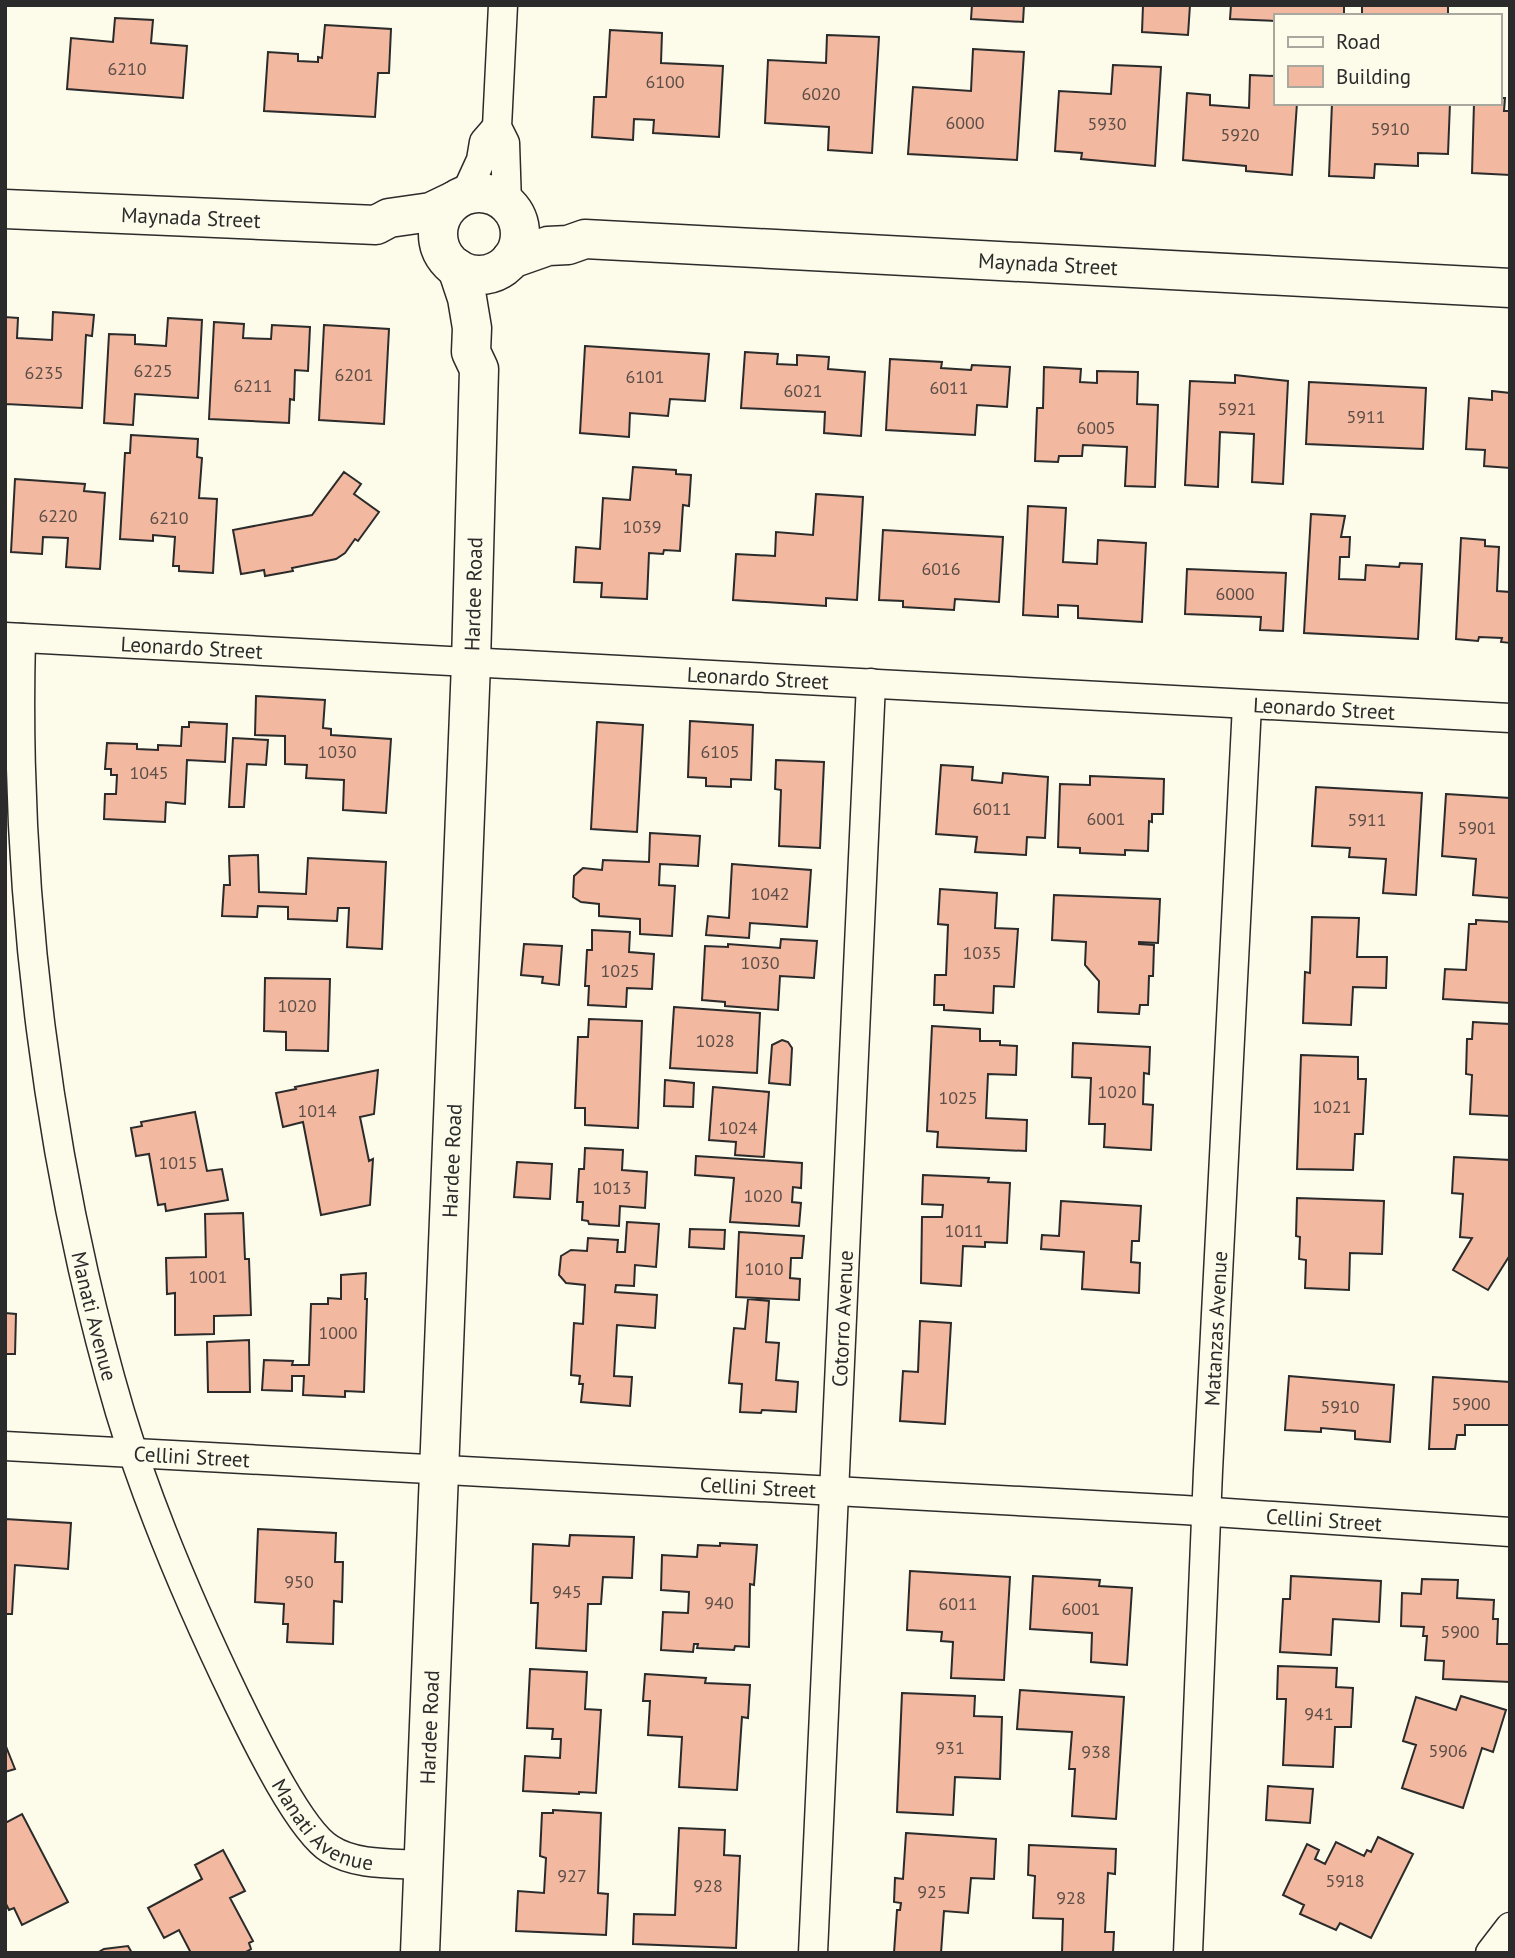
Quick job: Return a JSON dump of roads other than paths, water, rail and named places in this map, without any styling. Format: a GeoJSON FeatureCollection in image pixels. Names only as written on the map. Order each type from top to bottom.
{"type":"FeatureCollection","features":[{"type":"Feature","properties":{"kind":"street"},"geometry":{"type":"LineString","coordinates":[[497,127],[484,142],[481,160],[459,198],[444,211],[439,222],[441,251],[451,263],[474,275],[488,274],[506,264],[518,246],[520,232],[510,209],[505,144],[497,127],[503,5]]}},
{"type":"Feature","properties":{"kind":"street"},"geometry":{"type":"LineString","coordinates":[[459,198],[477,192],[490,194],[510,209]]}},
{"type":"Feature","properties":{"kind":"street","name":"Maynada Street"},"geometry":{"type":"LineString","coordinates":[[5,209],[376,225],[388,218],[430,212],[459,198]]}},
{"type":"Feature","properties":{"kind":"street","name":"Maynada Street"},"geometry":{"type":"LineString","coordinates":[[510,209],[531,222],[570,229],[585,239]]}},
{"type":"Feature","properties":{"kind":"street","name":"Maynada Street"},"geometry":{"type":"LineString","coordinates":[[376,225],[388,235],[422,246],[451,263]]}},
{"type":"Feature","properties":{"kind":"street","name":"Maynada Street"},"geometry":{"type":"LineString","coordinates":[[506,264],[548,246],[568,245],[585,239],[1510,288]]}},
{"type":"Feature","properties":{"kind":"street","name":"Hardee Road"},"geometry":{"type":"LineString","coordinates":[[420,1953],[471,663],[479,369],[471,352],[472,328],[467,298],[451,263]]}},
{"type":"Feature","properties":{"kind":"street","name":"Hardee Road"},"geometry":{"type":"LineString","coordinates":[[479,369],[488,354],[490,327],[506,264]]}},
{"type":"Feature","properties":{"kind":"street","name":"Leonardo Street"},"geometry":{"type":"LineString","coordinates":[[13,637],[1510,718]]}},
{"type":"Feature","properties":{"kind":"street","name":"Manati Avenue"},"geometry":{"type":"LineString","coordinates":[[13,637],[25,864],[33,956],[50,1087],[85,1275],[113,1387],[134,1454],[171,1554],[204,1632],[246,1719],[318,1840],[340,1855],[385,1863],[424,1865]]}},
{"type":"Feature","properties":{"kind":"street","name":"Cotorro Avenue"},"geometry":{"type":"LineString","coordinates":[[813,1953],[871,683]]}},
{"type":"Feature","properties":{"kind":"street","name":"Matanzas Avenue"},"geometry":{"type":"LineString","coordinates":[[1188,1953],[1247,705]]}},
{"type":"Feature","properties":{"kind":"street","name":"Cellini Street"},"geometry":{"type":"LineString","coordinates":[[5,1446],[1207,1512],[1510,1532]]}},
{"type":"Feature","properties":{"kind":"street"},"geometry":{"type":"LineString","coordinates":[[1491,1953],[1510,1927]]}}]}
